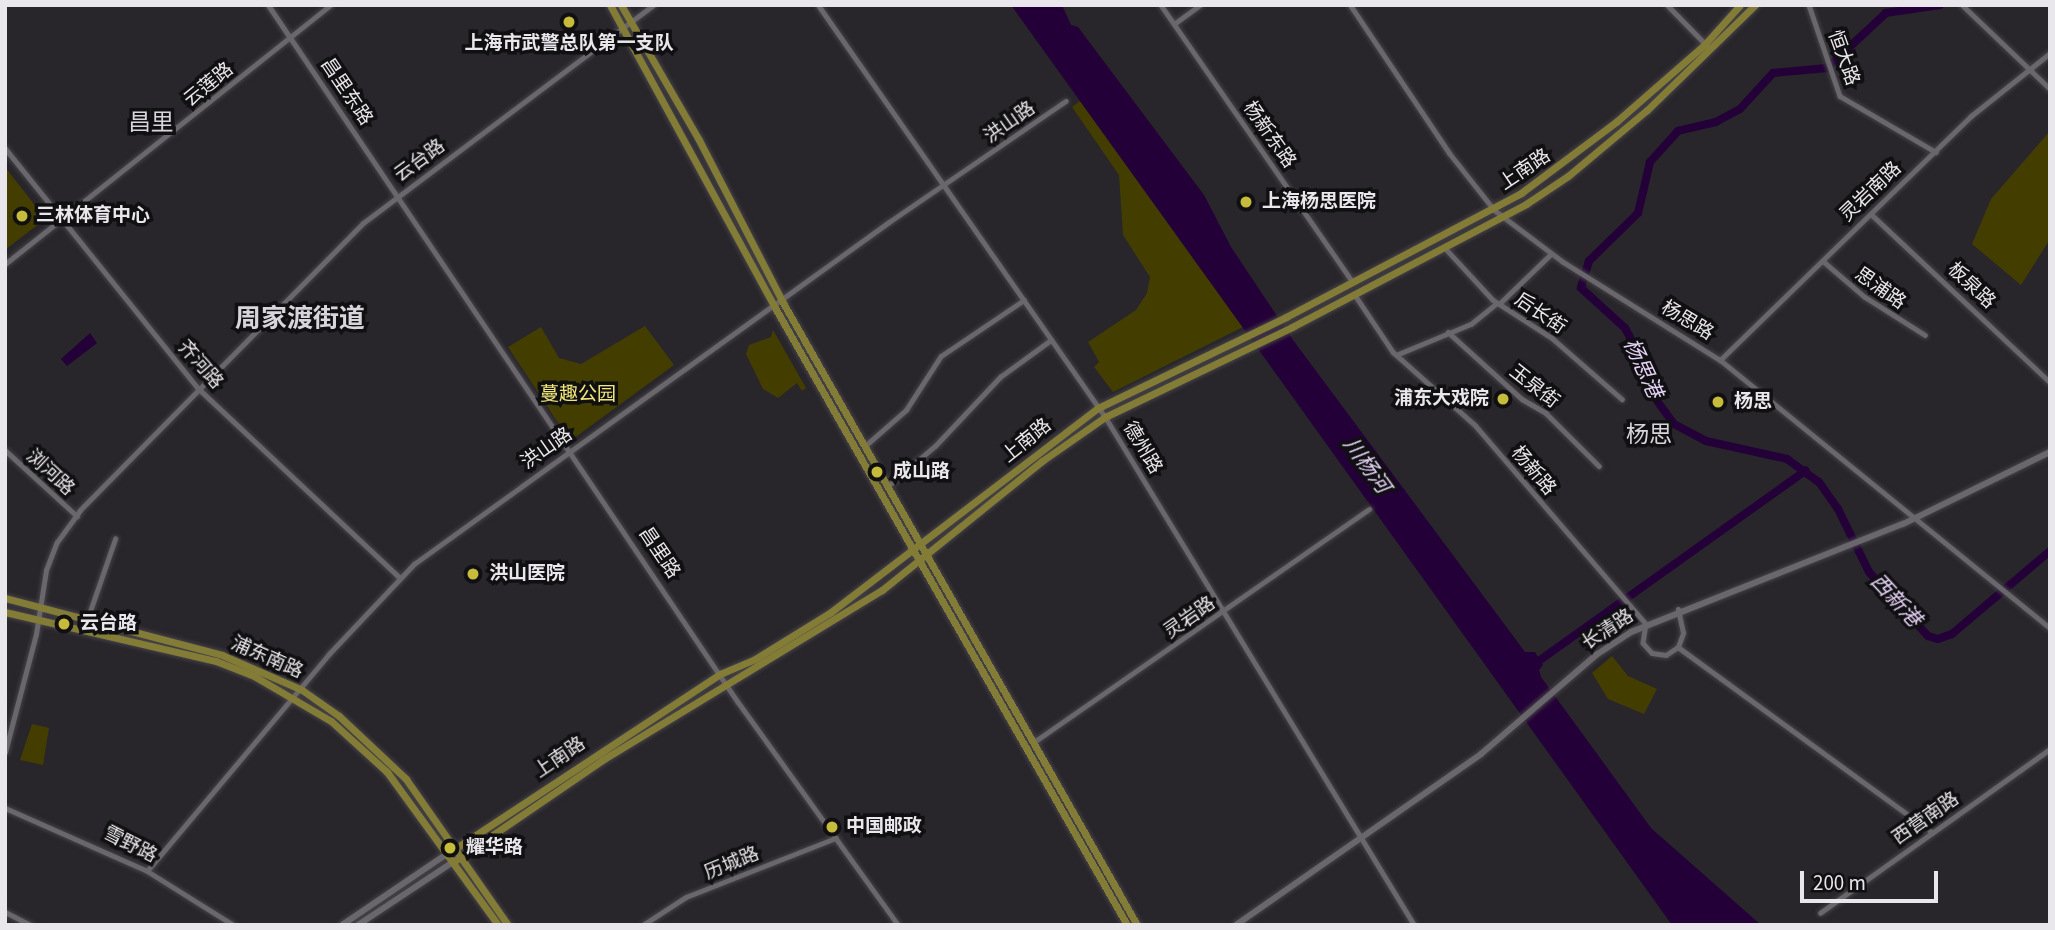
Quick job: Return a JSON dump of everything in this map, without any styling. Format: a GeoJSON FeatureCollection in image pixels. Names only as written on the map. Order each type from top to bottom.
{"type":"FeatureCollection","features":[{"type":"Feature","properties":{"kind":"main road"},"geometry":{"type":"LineString","coordinates":[[610,5],[774,306],[1028,746],[1137,925]]}},
{"type":"Feature","properties":{"kind":"main road"},"geometry":{"type":"LineString","coordinates":[[621,5],[699,140],[782,301],[921,543],[1028,746],[1127,925]]}},
{"type":"Feature","properties":{"kind":"main road","name":"上南路"},"geometry":{"type":"LineString","coordinates":[[342,925],[720,674],[755,659],[831,612],[1098,408],[1286,317],[1494,210],[1576,154],[1705,44],[1740,5]]}},
{"type":"Feature","properties":{"kind":"main road","name":"上南路"},"geometry":{"type":"LineString","coordinates":[[358,925],[727,684],[845,616],[921,562],[1042,461],[1105,417],[1292,327],[1504,218],[1592,157],[1712,51],[1755,5]]}},
{"type":"Feature","properties":{"kind":"main road","name":"长清路"},"geometry":{"type":"LineString","coordinates":[[1236,925],[1481,754],[1595,655],[1646,624],[1915,518],[2050,452]]}},
{"type":"Feature","properties":{"kind":"main road","name":"浦东南路"},"geometry":{"type":"LineString","coordinates":[[5,598],[222,655],[302,690],[339,716],[406,779],[455,848]]}},
{"type":"Feature","properties":{"kind":"main road","name":"浦东南路"},"geometry":{"type":"LineString","coordinates":[[5,612],[216,662],[295,698],[360,744],[447,854]]}},
{"type":"Feature","properties":{"kind":"main road"},"geometry":{"type":"LineString","coordinates":[[455,848],[508,925]]}},
{"type":"Feature","properties":{"kind":"main road"},"geometry":{"type":"LineString","coordinates":[[447,854],[498,925]]}},
{"type":"Feature","properties":{"kind":"street","name":"昌里东路"},"geometry":{"type":"LineString","coordinates":[[268,5],[398,197]]}},
{"type":"Feature","properties":{"kind":"street","name":"云莲路"},"geometry":{"type":"LineString","coordinates":[[5,264],[331,5]]}},
{"type":"Feature","properties":{"kind":"street","name":"云台路"},"geometry":{"type":"LineString","coordinates":[[5,752],[48,562],[76,516],[342,241],[653,5]]}},
{"type":"Feature","properties":{"kind":"street","name":"德州路"},"geometry":{"type":"LineString","coordinates":[[818,5],[1105,417],[1414,925]]}},
{"type":"Feature","properties":{"kind":"street","name":"杨新东路"},"geometry":{"type":"LineString","coordinates":[[1161,5],[1353,282]]}},
{"type":"Feature","properties":{"kind":"street"},"geometry":{"type":"LineString","coordinates":[[1174,24],[1200,5]]}},
{"type":"Feature","properties":{"kind":"street","name":"杨思路"},"geometry":{"type":"LineString","coordinates":[[1350,5],[1455,162],[1494,210],[1573,268],[1720,360],[2050,628]]}},
{"type":"Feature","properties":{"kind":"street"},"geometry":{"type":"LineString","coordinates":[[1667,5],[1712,51]]}},
{"type":"Feature","properties":{"kind":"street","name":"恒大路"},"geometry":{"type":"LineString","coordinates":[[1809,5],[1832,73],[1846,102],[1936,152]]}},
{"type":"Feature","properties":{"kind":"street"},"geometry":{"type":"LineString","coordinates":[[1962,5],[2050,89]]}},
{"type":"Feature","properties":{"kind":"street","name":"灵岩南路"},"geometry":{"type":"LineString","coordinates":[[1720,360],[1936,152],[2050,53]]}},
{"type":"Feature","properties":{"kind":"street","name":"洪山路"},"geometry":{"type":"LineString","coordinates":[[147,871],[399,577],[569,450],[1066,101]]}},
{"type":"Feature","properties":{"kind":"street","name":"齐河路"},"geometry":{"type":"LineString","coordinates":[[5,148],[199,389],[399,577]]}},
{"type":"Feature","properties":{"kind":"street","name":"昌里路"},"geometry":{"type":"LineString","coordinates":[[398,197],[720,674],[898,925]]}},
{"type":"Feature","properties":{"kind":"street","name":"板泉路"},"geometry":{"type":"LineString","coordinates":[[1871,214],[2050,382]]}},
{"type":"Feature","properties":{"kind":"street","name":"后长街"},"geometry":{"type":"LineString","coordinates":[[1446,249],[1498,303],[1552,338],[1622,399]]}},
{"type":"Feature","properties":{"kind":"street"},"geometry":{"type":"LineString","coordinates":[[1396,355],[1477,321],[1552,254]]}},
{"type":"Feature","properties":{"kind":"street","name":"思浦路"},"geometry":{"type":"LineString","coordinates":[[1823,261],[1865,297],[1925,335]]}},
{"type":"Feature","properties":{"kind":"street","name":"杨新路"},"geometry":{"type":"LineString","coordinates":[[1355,295],[1396,355],[1475,425],[1632,607],[1646,624],[1643,643],[1652,653],[1666,655],[1678,647]]}},
{"type":"Feature","properties":{"kind":"street"},"geometry":{"type":"LineString","coordinates":[[865,446],[906,410],[941,356],[1024,300]]}},
{"type":"Feature","properties":{"kind":"street","name":"玉泉街"},"geometry":{"type":"LineString","coordinates":[[1448,332],[1522,400],[1544,411],[1599,466]]}},
{"type":"Feature","properties":{"kind":"street"},"geometry":{"type":"LineString","coordinates":[[888,486],[936,446],[1000,377],[1051,340]]}},
{"type":"Feature","properties":{"kind":"street","name":"浏河路"},"geometry":{"type":"LineString","coordinates":[[5,450],[76,516]]}},
{"type":"Feature","properties":{"kind":"street","name":"灵岩路"},"geometry":{"type":"LineString","coordinates":[[1028,746],[1369,509]]}},
{"type":"Feature","properties":{"kind":"street"},"geometry":{"type":"LineString","coordinates":[[87,620],[115,539]]}},
{"type":"Feature","properties":{"kind":"street"},"geometry":{"type":"LineString","coordinates":[[1678,610],[1683,633],[1678,647],[1932,832]]}},
{"type":"Feature","properties":{"kind":"street","name":"西营南路"},"geometry":{"type":"LineString","coordinates":[[1819,912],[2050,749]]}},
{"type":"Feature","properties":{"kind":"street","name":"雪野路"},"geometry":{"type":"LineString","coordinates":[[5,808],[147,871],[233,925]]}},
{"type":"Feature","properties":{"kind":"street","name":"历城路"},"geometry":{"type":"LineString","coordinates":[[643,925],[686,897],[836,838]]}},
{"type":"Feature","properties":{"kind":"street"},"geometry":{"type":"LineString","coordinates":[[5,912],[31,925]]}},
{"type":"Feature","properties":{"kind":"green space"},"geometry":{"type":"Polygon","coordinates":[[[1080,101],[1243,327],[1113,392],[1094,367],[1099,362],[1088,342],[1136,310],[1147,293],[1150,277],[1123,235],[1119,175],[1072,107],[1080,101]]]}},
{"type":"Feature","properties":{"kind":"green space"},"geometry":{"type":"Polygon","coordinates":[[[2050,131],[2050,239],[2021,285],[1972,244],[1991,199],[2050,131]]]}},
{"type":"Feature","properties":{"kind":"green space","name":"三林体育中心"},"geometry":{"type":"Polygon","coordinates":[[[5,167],[37,208],[40,223],[5,250],[5,167]]]}},
{"type":"Feature","properties":{"kind":"green space","name":"蔓趣公园"},"geometry":{"type":"Polygon","coordinates":[[[645,326],[674,365],[577,436],[568,438],[508,347],[541,327],[559,358],[581,364],[645,326]]]}},
{"type":"Feature","properties":{"kind":"green space"},"geometry":{"type":"Polygon","coordinates":[[[773,330],[806,388],[802,391],[797,383],[778,398],[763,389],[746,354],[749,345],[771,337],[773,330]]]}},
{"type":"Feature","properties":{"kind":"green space"},"geometry":{"type":"Polygon","coordinates":[[[1612,656],[1628,676],[1657,689],[1644,714],[1608,699],[1592,673],[1612,656]]]}},
{"type":"Feature","properties":{"kind":"green space"},"geometry":{"type":"Polygon","coordinates":[[[32,724],[49,728],[43,765],[20,760],[32,724]]]}},
{"type":"Feature","properties":{"kind":"water","name":"川杨河"},"geometry":{"type":"Polygon","coordinates":[[[1011,5],[1062,5],[1071,25],[1078,27],[1204,195],[1231,247],[1293,340],[1525,652],[1535,652],[1543,665],[1539,670],[1541,677],[1651,828],[1761,925],[1672,925],[1011,5]]]}},
{"type":"Feature","properties":{"kind":"water"},"geometry":{"type":"Polygon","coordinates":[[[90,333],[97,343],[67,366],[61,359],[90,333]]]}},
{"type":"Feature","properties":{"kind":"waterway","name":"杨思港"},"geometry":{"type":"LineString","coordinates":[[1940,5],[1886,13],[1827,68],[1773,73],[1740,109],[1716,122],[1678,131],[1650,162],[1638,213],[1589,261],[1581,288],[1625,328],[1646,367],[1655,398],[1674,424],[1706,441],[1787,459],[1819,482],[1838,509],[1869,572],[1928,636],[1938,639],[1952,634],[2050,551]]}},
{"type":"Feature","properties":{"kind":"waterway","name":"杨思港"},"geometry":{"type":"LineString","coordinates":[[1533,665],[1806,470]]}},
{"type":"Feature","properties":{"kind":"place","name":"上海市武警总队第一支队"},"geometry":{"type":"Point","coordinates":[569,22]}},
{"type":"Feature","properties":{"kind":"place","name":"上海杨思医院"},"geometry":{"type":"Point","coordinates":[1246,202]}},
{"type":"Feature","properties":{"kind":"place","name":"三林体育中心"},"geometry":{"type":"Point","coordinates":[22,216]}},
{"type":"Feature","properties":{"kind":"place","name":"浦东大戏院"},"geometry":{"type":"Point","coordinates":[1503,399]}},
{"type":"Feature","properties":{"kind":"place","name":"杨思"},"geometry":{"type":"Point","coordinates":[1718,402]}},
{"type":"Feature","properties":{"kind":"place","name":"成山路"},"geometry":{"type":"Point","coordinates":[877,472]}},
{"type":"Feature","properties":{"kind":"place","name":"洪山医院"},"geometry":{"type":"Point","coordinates":[473,574]}},
{"type":"Feature","properties":{"kind":"place","name":"云台路"},"geometry":{"type":"Point","coordinates":[64,624]}},
{"type":"Feature","properties":{"kind":"place","name":"中国邮政"},"geometry":{"type":"Point","coordinates":[832,827]}},
{"type":"Feature","properties":{"kind":"place","name":"耀华路"},"geometry":{"type":"Point","coordinates":[450,848]}},
{"type":"Feature","properties":{"kind":"district","name":"昌里"},"geometry":{"type":"Point","coordinates":[151,123]}},
{"type":"Feature","properties":{"kind":"district","name":"周家渡街道"},"geometry":{"type":"Point","coordinates":[300,319]}},
{"type":"Feature","properties":{"kind":"district","name":"杨思"},"geometry":{"type":"Point","coordinates":[1649,435]}},
{"type":"Feature","properties":{"kind":"water label","name":"西新港"},"geometry":{"type":"Point","coordinates":[1896,600]}}]}
